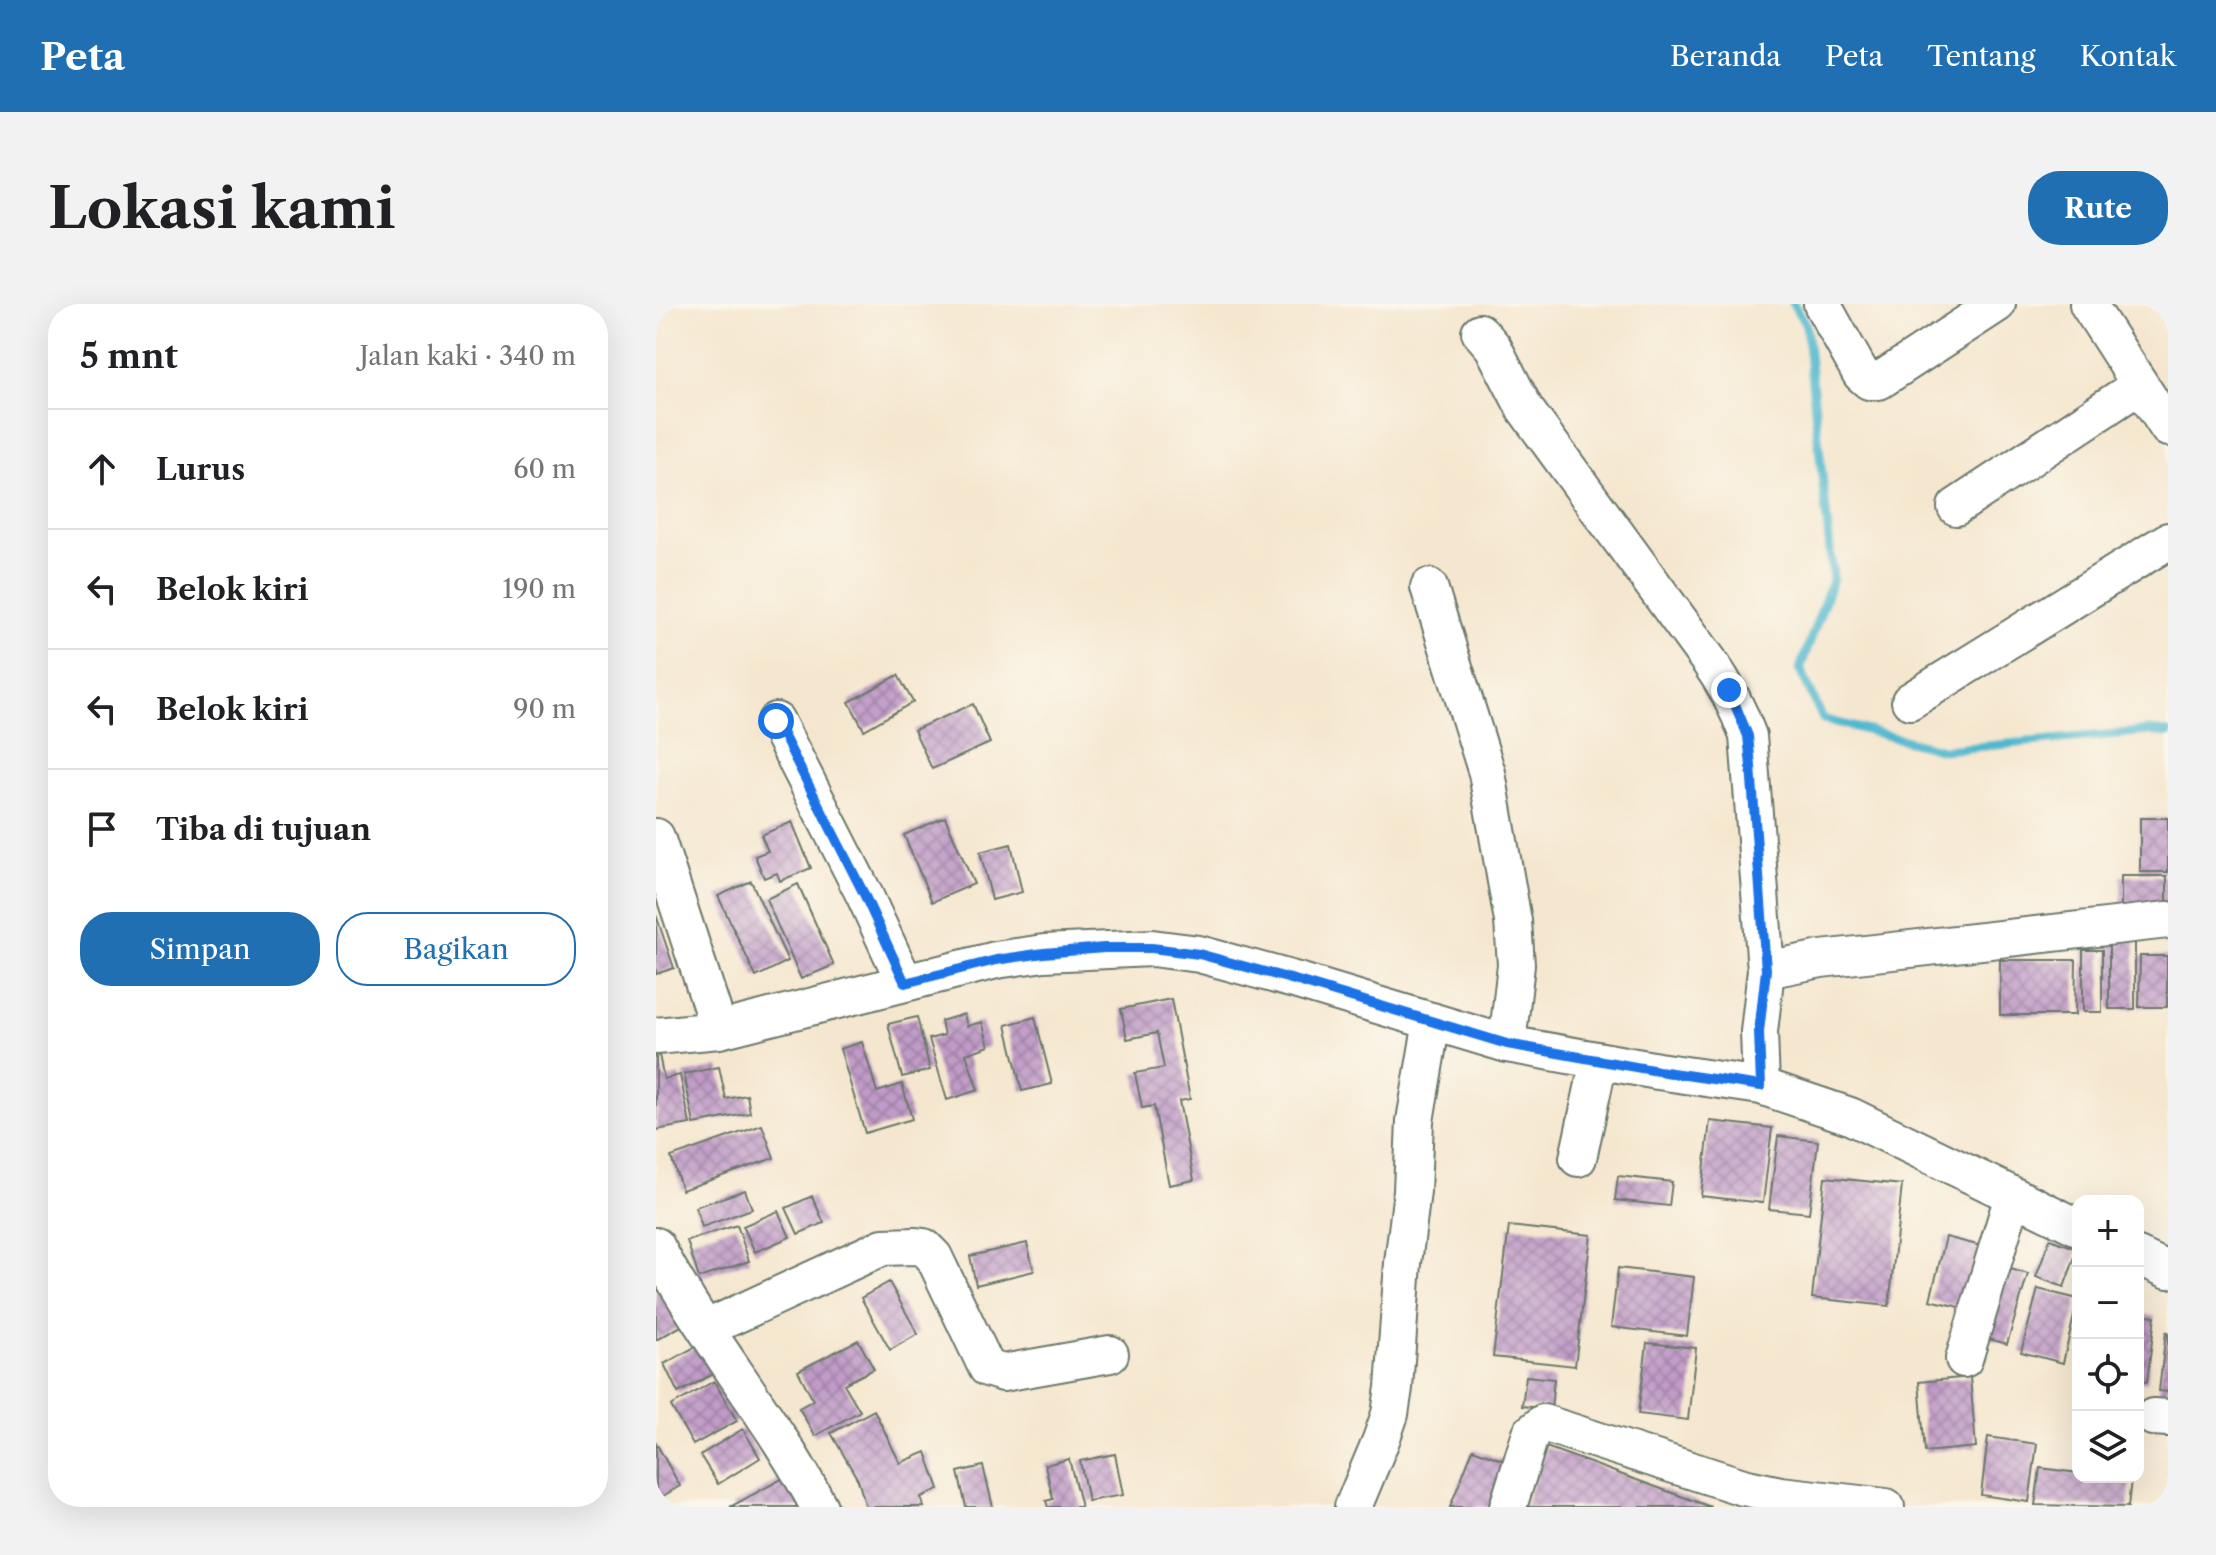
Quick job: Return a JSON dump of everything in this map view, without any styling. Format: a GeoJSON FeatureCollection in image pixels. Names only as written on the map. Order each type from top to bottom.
{"type":"FeatureCollection","features":[{"type":"Feature","properties":{"kind":"street"},"geometry":{"type":"LineString","coordinates":[[1822,304],[1861,374],[1869,381],[1879,381],[1997,304]]}},
{"type":"Feature","properties":{"kind":"street"},"geometry":{"type":"LineString","coordinates":[[2088,304],[2168,428]]}},
{"type":"Feature","properties":{"kind":"street"},"geometry":{"type":"LineString","coordinates":[[1480,332],[1493,347],[1525,409],[1729,690],[1748,736],[1766,970],[1759,1032],[1761,1086]]}},
{"type":"Feature","properties":{"kind":"street"},"geometry":{"type":"LineString","coordinates":[[1956,507],[2140,385]]}},
{"type":"Feature","properties":{"kind":"street"},"geometry":{"type":"LineString","coordinates":[[1910,701],[2168,541]]}},
{"type":"Feature","properties":{"kind":"street"},"geometry":{"type":"LineString","coordinates":[[1429,587],[1487,773],[1513,921],[1516,965],[1507,1044]]}},
{"type":"Feature","properties":{"kind":"street"},"geometry":{"type":"LineString","coordinates":[[776,721],[864,894],[905,983]]}},
{"type":"Feature","properties":{"kind":"street"},"geometry":{"type":"LineString","coordinates":[[656,837],[719,1030]]}},
{"type":"Feature","properties":{"kind":"street"},"geometry":{"type":"LineString","coordinates":[[1766,970],[1821,959],[2168,920]]}},
{"type":"Feature","properties":{"kind":"street"},"geometry":{"type":"LineString","coordinates":[[656,1036],[719,1030],[996,960],[1104,948],[1152,948],[1199,954],[1507,1044],[1761,1086],[1850,1116],[2072,1224]]}},
{"type":"Feature","properties":{"kind":"street"},"geometry":{"type":"LineString","coordinates":[[1353,1507],[1381,1440],[1392,1401],[1412,1191],[1415,1121],[1432,1021]]}},
{"type":"Feature","properties":{"kind":"street"},"geometry":{"type":"LineString","coordinates":[[1578,1158],[1599,1061]]}},
{"type":"Feature","properties":{"kind":"street"},"geometry":{"type":"LineString","coordinates":[[1964,1359],[2013,1196]]}},
{"type":"Feature","properties":{"kind":"street"},"geometry":{"type":"LineString","coordinates":[[656,1246],[819,1507]]}},
{"type":"Feature","properties":{"kind":"street"},"geometry":{"type":"LineString","coordinates":[[707,1328],[883,1247],[916,1246],[924,1247],[934,1257],[987,1368],[1003,1373],[1110,1354]]}},
{"type":"Feature","properties":{"kind":"street"},"geometry":{"type":"LineString","coordinates":[[2144,1259],[2168,1270]]}},
{"type":"Feature","properties":{"kind":"street"},"geometry":{"type":"LineString","coordinates":[[1508,1507],[1531,1433],[1543,1423],[1743,1487],[1850,1505],[1886,1507]]}},
{"type":"Feature","properties":{"kind":"building"},"geometry":{"type":"Polygon","coordinates":[[[898,675],[913,702],[864,730],[849,702],[898,675]]]}},
{"type":"Feature","properties":{"kind":"building"},"geometry":{"type":"Polygon","coordinates":[[[973,704],[990,743],[932,769],[914,730],[973,704]]]}},
{"type":"Feature","properties":{"kind":"building"},"geometry":{"type":"Polygon","coordinates":[[[945,817],[974,884],[932,902],[904,835],[945,817]]]}},
{"type":"Feature","properties":{"kind":"building"},"geometry":{"type":"Polygon","coordinates":[[[2140,818],[2168,818],[2168,872],[2140,872],[2140,818]]]}},
{"type":"Feature","properties":{"kind":"building"},"geometry":{"type":"Polygon","coordinates":[[[792,822],[811,868],[780,881],[777,873],[764,878],[755,856],[768,851],[761,835],[792,822]]]}},
{"type":"Feature","properties":{"kind":"building"},"geometry":{"type":"Polygon","coordinates":[[[1011,844],[1022,892],[992,900],[980,852],[1011,844]]]}},
{"type":"Feature","properties":{"kind":"building"},"geometry":{"type":"Polygon","coordinates":[[[2121,876],[2167,876],[2167,913],[2121,913],[2121,876]]]}},
{"type":"Feature","properties":{"kind":"building"},"geometry":{"type":"Polygon","coordinates":[[[751,881],[788,961],[756,977],[718,896],[751,881]]]}},
{"type":"Feature","properties":{"kind":"building"},"geometry":{"type":"Polygon","coordinates":[[[798,884],[834,965],[801,979],[766,899],[798,884]]]}},
{"type":"Feature","properties":{"kind":"building"},"geometry":{"type":"Polygon","coordinates":[[[656,915],[674,968],[656,974],[656,915]]]}},
{"type":"Feature","properties":{"kind":"building"},"geometry":{"type":"Polygon","coordinates":[[[2135,940],[2135,1009],[2109,1009],[2109,941],[2135,940]]]}},
{"type":"Feature","properties":{"kind":"building"},"geometry":{"type":"Polygon","coordinates":[[[2083,950],[2102,950],[2102,1012],[2083,1012],[2083,950]]]}},
{"type":"Feature","properties":{"kind":"building"},"geometry":{"type":"Polygon","coordinates":[[[2140,956],[2167,956],[2167,1007],[2139,1007],[2140,956]]]}},
{"type":"Feature","properties":{"kind":"building"},"geometry":{"type":"Polygon","coordinates":[[[2000,960],[2076,960],[2075,1015],[2000,1015],[2000,960]]]}},
{"type":"Feature","properties":{"kind":"building"},"geometry":{"type":"Polygon","coordinates":[[[1171,999],[1190,1099],[1179,1101],[1194,1180],[1169,1185],[1154,1106],[1142,1108],[1135,1073],[1164,1068],[1157,1033],[1127,1039],[1121,1009],[1171,999]]]}},
{"type":"Feature","properties":{"kind":"building"},"geometry":{"type":"Polygon","coordinates":[[[964,1014],[967,1026],[982,1022],[989,1046],[966,1054],[978,1090],[947,1100],[929,1039],[944,1035],[941,1021],[964,1014]]]}},
{"type":"Feature","properties":{"kind":"building"},"geometry":{"type":"Polygon","coordinates":[[[917,1017],[930,1070],[902,1077],[888,1024],[917,1017]]]}},
{"type":"Feature","properties":{"kind":"building"},"geometry":{"type":"Polygon","coordinates":[[[1035,1017],[1052,1084],[1022,1091],[1006,1025],[1035,1017]]]}},
{"type":"Feature","properties":{"kind":"building"},"geometry":{"type":"Polygon","coordinates":[[[862,1042],[877,1092],[902,1084],[912,1119],[865,1133],[840,1049],[862,1042]]]}},
{"type":"Feature","properties":{"kind":"building"},"geometry":{"type":"Polygon","coordinates":[[[659,1055],[664,1079],[680,1075],[690,1124],[656,1130],[656,1056],[659,1055]]]}},
{"type":"Feature","properties":{"kind":"building"},"geometry":{"type":"Polygon","coordinates":[[[719,1067],[726,1099],[747,1095],[750,1113],[694,1124],[684,1074],[719,1067]]]}},
{"type":"Feature","properties":{"kind":"building"},"geometry":{"type":"Polygon","coordinates":[[[1710,1121],[1772,1128],[1763,1203],[1701,1196],[1710,1121]]]}},
{"type":"Feature","properties":{"kind":"building"},"geometry":{"type":"Polygon","coordinates":[[[762,1125],[774,1158],[682,1190],[671,1157],[762,1125]]]}},
{"type":"Feature","properties":{"kind":"building"},"geometry":{"type":"Polygon","coordinates":[[[1778,1136],[1818,1141],[1809,1213],[1769,1209],[1778,1136]]]}},
{"type":"Feature","properties":{"kind":"building"},"geometry":{"type":"Polygon","coordinates":[[[1618,1176],[1672,1182],[1669,1206],[1615,1200],[1618,1176]]]}},
{"type":"Feature","properties":{"kind":"building"},"geometry":{"type":"Polygon","coordinates":[[[1825,1177],[1902,1185],[1889,1306],[1812,1298],[1825,1177]]]}},
{"type":"Feature","properties":{"kind":"building"},"geometry":{"type":"Polygon","coordinates":[[[745,1190],[752,1209],[702,1227],[695,1207],[745,1190]]]}},
{"type":"Feature","properties":{"kind":"building"},"geometry":{"type":"Polygon","coordinates":[[[812,1196],[824,1223],[798,1234],[786,1208],[812,1196]]]}},
{"type":"Feature","properties":{"kind":"building"},"geometry":{"type":"Polygon","coordinates":[[[778,1211],[790,1237],[755,1252],[743,1226],[778,1211]]]}},
{"type":"Feature","properties":{"kind":"building"},"geometry":{"type":"Polygon","coordinates":[[[737,1225],[749,1261],[699,1278],[687,1241],[737,1225]]]}},
{"type":"Feature","properties":{"kind":"building"},"geometry":{"type":"Polygon","coordinates":[[[1509,1226],[1591,1235],[1575,1366],[1493,1357],[1509,1226]]]}},
{"type":"Feature","properties":{"kind":"building"},"geometry":{"type":"Polygon","coordinates":[[[1946,1237],[1981,1246],[1964,1308],[1930,1300],[1946,1237]]]}},
{"type":"Feature","properties":{"kind":"building"},"geometry":{"type":"Polygon","coordinates":[[[2050,1239],[2072,1247],[2072,1265],[2064,1287],[2036,1277],[2050,1239]]]}},
{"type":"Feature","properties":{"kind":"building"},"geometry":{"type":"Polygon","coordinates":[[[1027,1243],[1034,1271],[976,1285],[970,1256],[1027,1243]]]}},
{"type":"Feature","properties":{"kind":"building"},"geometry":{"type":"Polygon","coordinates":[[[1996,1265],[2028,1274],[2007,1344],[1975,1335],[1996,1265]]]}},
{"type":"Feature","properties":{"kind":"building"},"geometry":{"type":"Polygon","coordinates":[[[1618,1268],[1694,1277],[1687,1336],[1611,1327],[1618,1268]]]}},
{"type":"Feature","properties":{"kind":"building"},"geometry":{"type":"Polygon","coordinates":[[[889,1282],[918,1334],[890,1350],[861,1298],[889,1282]]]}},
{"type":"Feature","properties":{"kind":"building"},"geometry":{"type":"Polygon","coordinates":[[[665,1287],[685,1324],[656,1340],[656,1291],[665,1287]]]}},
{"type":"Feature","properties":{"kind":"building"},"geometry":{"type":"Polygon","coordinates":[[[2038,1289],[2072,1298],[2072,1325],[2063,1363],[2021,1352],[2038,1289]]]}},
{"type":"Feature","properties":{"kind":"building"},"geometry":{"type":"Polygon","coordinates":[[[2144,1315],[2155,1316],[2147,1382],[2144,1382],[2144,1315]]]}},
{"type":"Feature","properties":{"kind":"building"},"geometry":{"type":"Polygon","coordinates":[[[2168,1332],[2168,1392],[2159,1391],[2168,1332]]]}},
{"type":"Feature","properties":{"kind":"building"},"geometry":{"type":"Polygon","coordinates":[[[858,1340],[874,1369],[844,1384],[860,1411],[815,1436],[799,1408],[813,1400],[798,1371],[858,1340]]]}},
{"type":"Feature","properties":{"kind":"building"},"geometry":{"type":"Polygon","coordinates":[[[702,1343],[717,1372],[678,1393],[664,1364],[702,1343]]]}},
{"type":"Feature","properties":{"kind":"building"},"geometry":{"type":"Polygon","coordinates":[[[1647,1343],[1696,1348],[1688,1420],[1638,1414],[1647,1343]]]}},
{"type":"Feature","properties":{"kind":"building"},"geometry":{"type":"Polygon","coordinates":[[[1526,1376],[1554,1379],[1551,1409],[1522,1406],[1526,1376]]]}},
{"type":"Feature","properties":{"kind":"building"},"geometry":{"type":"Polygon","coordinates":[[[1970,1377],[1976,1447],[1925,1452],[1919,1382],[1970,1377]]]}},
{"type":"Feature","properties":{"kind":"building"},"geometry":{"type":"Polygon","coordinates":[[[714,1381],[737,1421],[693,1445],[671,1406],[714,1381]]]}},
{"type":"Feature","properties":{"kind":"building"},"geometry":{"type":"Polygon","coordinates":[[[874,1410],[900,1463],[926,1452],[939,1489],[921,1497],[924,1507],[866,1507],[858,1480],[831,1433],[874,1410]]]}},
{"type":"Feature","properties":{"kind":"building"},"geometry":{"type":"Polygon","coordinates":[[[743,1429],[760,1458],[718,1484],[700,1455],[743,1429]]]}},
{"type":"Feature","properties":{"kind":"building"},"geometry":{"type":"Polygon","coordinates":[[[1988,1437],[2037,1444],[2029,1502],[1981,1495],[1988,1437]]]}},
{"type":"Feature","properties":{"kind":"building"},"geometry":{"type":"Polygon","coordinates":[[[656,1443],[680,1486],[656,1500],[656,1443]]]}},
{"type":"Feature","properties":{"kind":"building"},"geometry":{"type":"Polygon","coordinates":[[[1546,1447],[1711,1507],[1524,1507],[1546,1447]]]}},
{"type":"Feature","properties":{"kind":"building"},"geometry":{"type":"Polygon","coordinates":[[[1473,1449],[1513,1464],[1496,1507],[1450,1507],[1473,1449]]]}},
{"type":"Feature","properties":{"kind":"building"},"geometry":{"type":"Polygon","coordinates":[[[1115,1454],[1123,1495],[1088,1501],[1080,1461],[1115,1454]]]}},
{"type":"Feature","properties":{"kind":"building"},"geometry":{"type":"Polygon","coordinates":[[[1069,1459],[1081,1507],[1048,1507],[1046,1501],[1053,1499],[1045,1465],[1069,1459]]]}},
{"type":"Feature","properties":{"kind":"building"},"geometry":{"type":"Polygon","coordinates":[[[983,1466],[993,1507],[966,1507],[958,1472],[983,1466]]]}},
{"type":"Feature","properties":{"kind":"building"},"geometry":{"type":"Polygon","coordinates":[[[2040,1468],[2072,1472],[2072,1483],[2131,1483],[2128,1507],[2035,1505],[2040,1468]]]}},
{"type":"Feature","properties":{"kind":"building"},"geometry":{"type":"Polygon","coordinates":[[[787,1476],[804,1507],[730,1507],[787,1476]]]}},
{"type":"Feature","properties":{"kind":"waterway"},"geometry":{"type":"LineString","coordinates":[[1793,304],[1806,325],[1833,578],[1800,669],[1823,719],[1943,750],[2149,731],[2168,733]]}},
{"type":"Feature","properties":{"kind":"route"},"geometry":{"type":"LineString","coordinates":[[776,721],[864,894],[905,983],[996,960],[1044,953],[1152,948],[1199,954],[1507,1044],[1761,1086],[1759,1032],[1766,970],[1751,766],[1748,736],[1729,690]]}}]}
